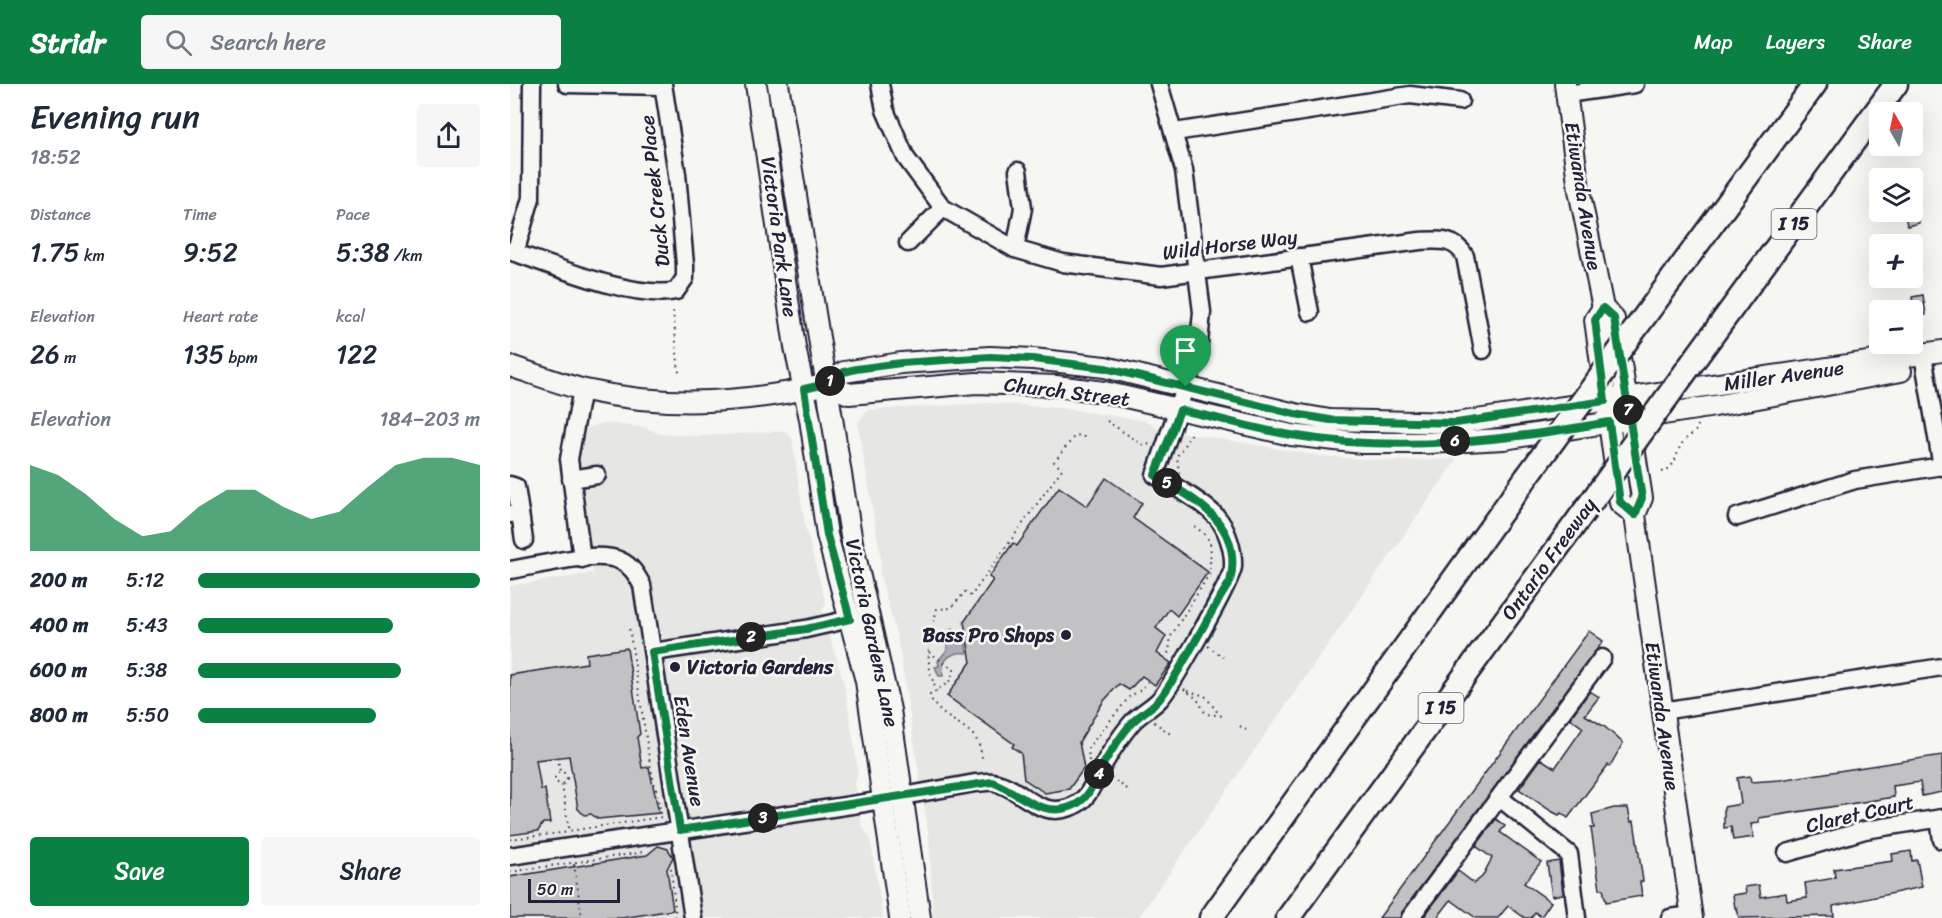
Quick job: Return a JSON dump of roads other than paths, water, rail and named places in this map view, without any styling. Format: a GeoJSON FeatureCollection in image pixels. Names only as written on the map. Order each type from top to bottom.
{"type":"FeatureCollection","features":[{"type":"Feature","properties":{"kind":"highway"},"geometry":{"type":"LineString","coordinates":[[1212,918],[1526,478],[1815,84]]}},
{"type":"Feature","properties":{"kind":"highway","name":"Ontario Freeway"},"geometry":{"type":"LineString","coordinates":[[1288,918],[1896,84]]}},
{"type":"Feature","properties":{"kind":"main road","name":"Victoria Park Lane"},"geometry":{"type":"LineString","coordinates":[[756,84],[795,347],[804,389]]}},
{"type":"Feature","properties":{"kind":"main road","name":"Victoria Park Lane"},"geometry":{"type":"LineString","coordinates":[[778,84],[826,384]]}},
{"type":"Feature","properties":{"kind":"main road","name":"Etiwanda Avenue"},"geometry":{"type":"LineString","coordinates":[[1566,89],[1579,190],[1603,308],[1614,318],[1642,498],[1635,515],[1692,916]]}},
{"type":"Feature","properties":{"kind":"main road","name":"Etiwanda Avenue"},"geometry":{"type":"LineString","coordinates":[[1603,308],[1595,320],[1620,502],[1635,515]]}},
{"type":"Feature","properties":{"kind":"main road","name":"Church Street"},"geometry":{"type":"LineString","coordinates":[[510,366],[582,389],[624,398],[672,401],[725,401],[826,384],[844,372],[856,369],[901,363],[990,357],[1033,359],[1105,368],[1295,414],[1352,421],[1456,423],[1626,399]]}},
{"type":"Feature","properties":{"kind":"main road","name":"Miller Avenue"},"geometry":{"type":"LineString","coordinates":[[1626,399],[1933,359]]}},
{"type":"Feature","properties":{"kind":"main road","name":"Miller Avenue"},"geometry":{"type":"LineString","coordinates":[[1629,419],[1716,406],[1933,359]]}},
{"type":"Feature","properties":{"kind":"main road","name":"Church Street"},"geometry":{"type":"LineString","coordinates":[[826,384],[849,394],[917,386],[1018,383],[1104,392],[1291,435],[1362,443],[1504,439],[1629,419]]}},
{"type":"Feature","properties":{"kind":"main road","name":"Victoria Gardens Lane"},"geometry":{"type":"LineString","coordinates":[[826,384],[852,542],[890,710],[920,918]]}},
{"type":"Feature","properties":{"kind":"main road","name":"Victoria Gardens Lane"},"geometry":{"type":"LineString","coordinates":[[804,389],[827,535],[867,681],[900,918]]}},
{"type":"Feature","properties":{"kind":"street"},"geometry":{"type":"LineString","coordinates":[[512,252],[531,198],[532,84]]}},
{"type":"Feature","properties":{"kind":"street"},"geometry":{"type":"LineString","coordinates":[[567,84],[663,85]]}},
{"type":"Feature","properties":{"kind":"street","name":"Wild Horse Way"},"geometry":{"type":"LineString","coordinates":[[880,84],[885,110],[906,158],[943,208],[1015,249],[1063,263],[1161,276],[1439,240],[1459,246],[1467,266],[1471,300],[1483,350]]}},
{"type":"Feature","properties":{"kind":"street"},"geometry":{"type":"LineString","coordinates":[[510,856],[992,782],[1010,788],[1041,807],[1053,810],[1068,808],[1082,801],[1094,788],[1100,770],[1128,727],[1140,713],[1161,698],[1230,582],[1233,568],[1229,540],[1217,517],[1155,475],[1180,410],[1199,343],[1202,312],[1185,170],[1159,84]]}},
{"type":"Feature","properties":{"kind":"street"},"geometry":{"type":"LineString","coordinates":[[1566,89],[1635,84]]}},
{"type":"Feature","properties":{"kind":"street","name":"Duck Creek Place"},"geometry":{"type":"LineString","coordinates":[[512,252],[593,279],[638,290],[661,294],[676,291],[685,278],[685,265],[677,174],[663,85]]}},
{"type":"Feature","properties":{"kind":"street"},"geometry":{"type":"LineString","coordinates":[[1175,132],[1410,95],[1460,101]]}},
{"type":"Feature","properties":{"kind":"street"},"geometry":{"type":"LineString","coordinates":[[1015,249],[1023,208],[1018,171]]}},
{"type":"Feature","properties":{"kind":"street"},"geometry":{"type":"LineString","coordinates":[[908,243],[943,208]]}},
{"type":"Feature","properties":{"kind":"street"},"geometry":{"type":"LineString","coordinates":[[1299,257],[1310,312]]}},
{"type":"Feature","properties":{"kind":"street"},"geometry":{"type":"LineString","coordinates":[[1737,518],[1856,480],[1942,467],[1933,359]]}},
{"type":"Feature","properties":{"kind":"street"},"geometry":{"type":"LineString","coordinates":[[510,570],[582,559],[568,459],[582,389]]}},
{"type":"Feature","properties":{"kind":"street"},"geometry":{"type":"LineString","coordinates":[[571,479],[597,475]]}},
{"type":"Feature","properties":{"kind":"street"},"geometry":{"type":"LineString","coordinates":[[510,485],[516,487],[515,513],[524,540]]}},
{"type":"Feature","properties":{"kind":"street","name":"Eden Avenue"},"geometry":{"type":"LineString","coordinates":[[582,559],[607,556],[623,561],[635,571],[642,585],[693,918]]}},
{"type":"Feature","properties":{"kind":"street"},"geometry":{"type":"LineString","coordinates":[[652,652],[806,629],[850,619]]}},
{"type":"Feature","properties":{"kind":"street"},"geometry":{"type":"LineString","coordinates":[[1410,918],[1602,658]]}},
{"type":"Feature","properties":{"kind":"street"},"geometry":{"type":"LineString","coordinates":[[1662,711],[1942,667]]}},
{"type":"Feature","properties":{"kind":"street"},"geometry":{"type":"LineString","coordinates":[[1500,798],[1569,854],[1578,918]]}},
{"type":"Feature","properties":{"kind":"street"},"geometry":{"type":"LineString","coordinates":[[1940,818],[1942,840]]}},
{"type":"Feature","properties":{"kind":"street","name":"Claret Court"},"geometry":{"type":"LineString","coordinates":[[1787,853],[1865,830],[1940,818]]}},
{"type":"Feature","properties":{"kind":"street"},"geometry":{"type":"LineString","coordinates":[[1670,918],[1692,916]]}},
{"type":"Feature","properties":{"kind":"place","name":"Bass Pro Shops"},"geometry":{"type":"Point","coordinates":[1066,635]}},
{"type":"Feature","properties":{"kind":"place","name":"Victoria Gardens"},"geometry":{"type":"Point","coordinates":[675,667]}}]}
